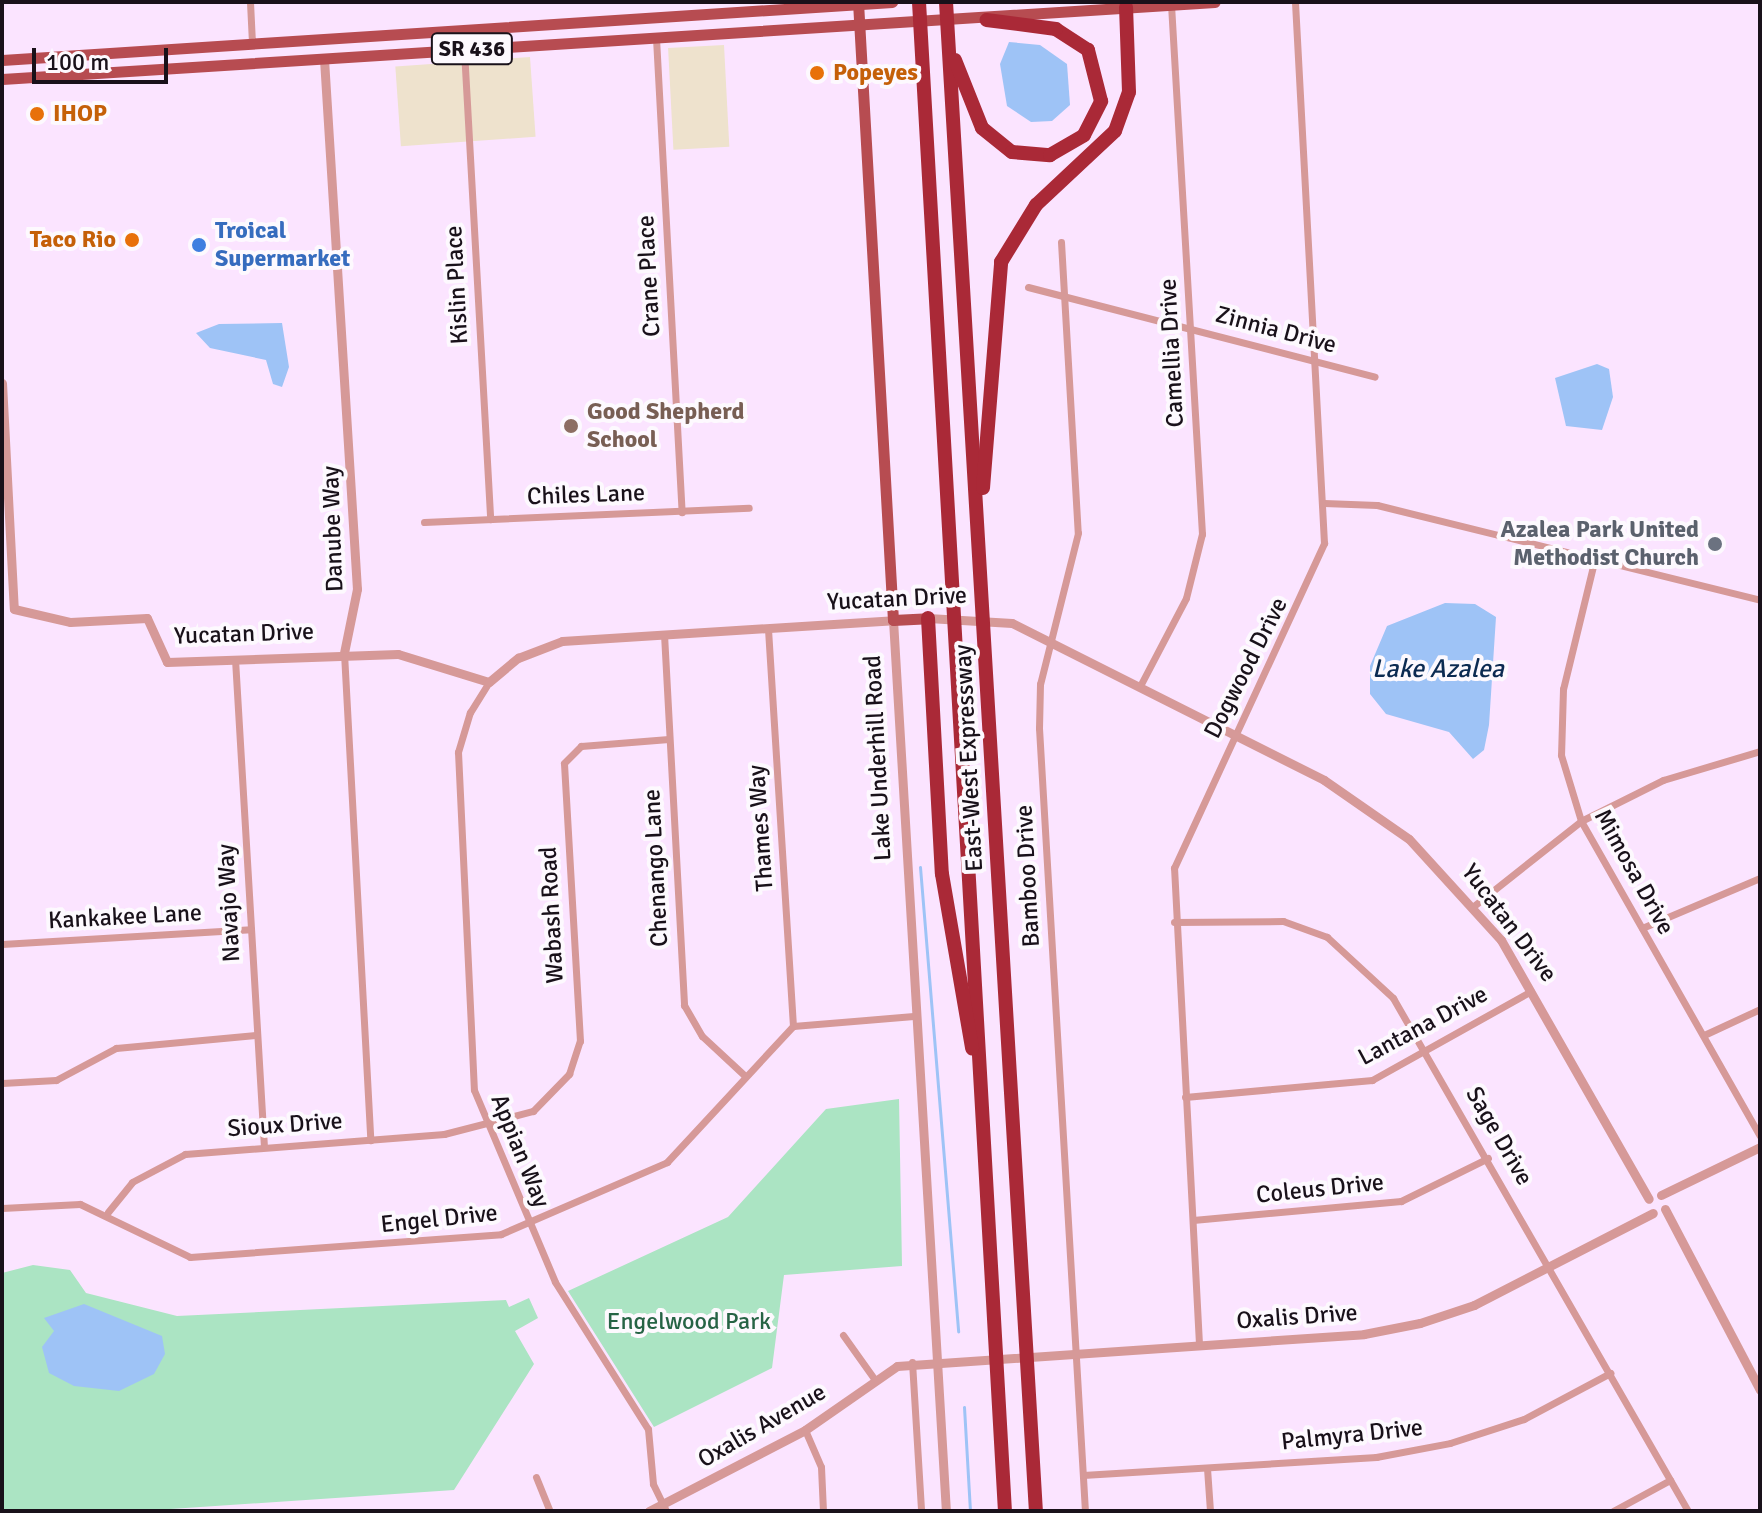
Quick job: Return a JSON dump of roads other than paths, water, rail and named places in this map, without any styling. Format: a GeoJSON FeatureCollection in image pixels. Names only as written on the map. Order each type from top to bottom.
{"type":"FeatureCollection","features":[{"type":"Feature","properties":{"kind":"highway","name":"East-West Expressway"},"geometry":{"type":"LineString","coordinates":[[919,2],[1005,1511]]}},
{"type":"Feature","properties":{"kind":"highway","name":"East-West Expressway"},"geometry":{"type":"LineString","coordinates":[[946,2],[1036,1511]]}},
{"type":"Feature","properties":{"kind":"highway"},"geometry":{"type":"LineString","coordinates":[[980,564],[1001,262],[1036,205],[1115,131],[1129,92],[1126,5]]}},
{"type":"Feature","properties":{"kind":"highway"},"geometry":{"type":"LineString","coordinates":[[948,41],[971,110],[995,142],[1029,156],[1070,147],[1101,101],[1088,50],[1056,29],[987,20]]}},
{"type":"Feature","properties":{"kind":"highway"},"geometry":{"type":"LineString","coordinates":[[928,618],[942,874],[981,1079]]}},
{"type":"Feature","properties":{"kind":"main road","name":"SR 436"},"geometry":{"type":"LineString","coordinates":[[2,60],[892,2]]}},
{"type":"Feature","properties":{"kind":"main road","name":"SR 436"},"geometry":{"type":"LineString","coordinates":[[2,79],[987,20],[1126,5],[1215,2]]}},
{"type":"Feature","properties":{"kind":"main road","name":"Lake Underhill Road"},"geometry":{"type":"LineString","coordinates":[[858,3],[893,620]]}},
{"type":"Feature","properties":{"kind":"main road"},"geometry":{"type":"LineString","coordinates":[[324,59],[354,38]]}},
{"type":"Feature","properties":{"kind":"main road"},"geometry":{"type":"LineString","coordinates":[[298,60],[326,39]]}},
{"type":"Feature","properties":{"kind":"main road","name":"Yucatan Drive"},"geometry":{"type":"LineString","coordinates":[[893,620],[928,618]]}},
{"type":"Feature","properties":{"kind":"street"},"geometry":{"type":"LineString","coordinates":[[250,2],[252,43]]}},
{"type":"Feature","properties":{"kind":"street","name":"Dogwood Drive"},"geometry":{"type":"LineString","coordinates":[[1199,1344],[1174,922],[1174,868],[1184,835],[1305,596],[1324,543],[1295,2]]}},
{"type":"Feature","properties":{"kind":"street","name":"Camellia Drive"},"geometry":{"type":"LineString","coordinates":[[1140,686],[1198,563],[1191,328],[1171,5]]}},
{"type":"Feature","properties":{"kind":"street","name":"Crane Place"},"geometry":{"type":"LineString","coordinates":[[656,38],[682,512]]}},
{"type":"Feature","properties":{"kind":"street","name":"Kislin Place"},"geometry":{"type":"LineString","coordinates":[[464,50],[490,519]]}},
{"type":"Feature","properties":{"kind":"street","name":"Danube Way"},"geometry":{"type":"LineString","coordinates":[[324,59],[357,589],[344,653],[370,1140]]}},
{"type":"Feature","properties":{"kind":"street","name":"Bamboo Drive"},"geometry":{"type":"LineString","coordinates":[[1061,242],[1078,533],[1049,641],[1039,728],[1085,1511]]}},
{"type":"Feature","properties":{"kind":"street","name":"Zinnia Drive"},"geometry":{"type":"LineString","coordinates":[[1028,287],[1375,377]]}},
{"type":"Feature","properties":{"kind":"street"},"geometry":{"type":"LineString","coordinates":[[2,383],[14,609],[2,609]]}},
{"type":"Feature","properties":{"kind":"street"},"geometry":{"type":"LineString","coordinates":[[1324,503],[1377,505],[1760,600]]}},
{"type":"Feature","properties":{"kind":"street","name":"Chiles Lane"},"geometry":{"type":"LineString","coordinates":[[424,522],[749,508]]}},
{"type":"Feature","properties":{"kind":"street","name":"Mimosa Drive"},"geometry":{"type":"LineString","coordinates":[[1595,558],[1563,689],[1561,755],[1581,821],[1760,1136]]}},
{"type":"Feature","properties":{"kind":"street","name":"Yucatan Drive"},"geometry":{"type":"LineString","coordinates":[[14,609],[70,622],[147,618],[167,662],[344,653],[420,658],[489,682],[518,658],[562,641],[893,620]]}},
{"type":"Feature","properties":{"kind":"street","name":"Yucatan Drive"},"geometry":{"type":"LineString","coordinates":[[928,618],[989,617],[1049,641],[1236,734],[1367,807],[1475,905],[1533,990],[1760,1390]]}},
{"type":"Feature","properties":{"kind":"street","name":"Lake Underhill Road"},"geometry":{"type":"LineString","coordinates":[[893,620],[914,1016],[946,1511]]}},
{"type":"Feature","properties":{"kind":"street","name":"Thames Way"},"geometry":{"type":"LineString","coordinates":[[768,629],[793,1026]]}},
{"type":"Feature","properties":{"kind":"street","name":"Chenango Lane"},"geometry":{"type":"LineString","coordinates":[[664,634],[684,1005],[702,1036],[745,1076]]}},
{"type":"Feature","properties":{"kind":"street","name":"Navajo Way"},"geometry":{"type":"LineString","coordinates":[[235,659],[264,1145]]}},
{"type":"Feature","properties":{"kind":"street","name":"Appian Way"},"geometry":{"type":"LineString","coordinates":[[489,682],[470,712],[457,776],[474,1090],[485,1126],[555,1282],[648,1429],[653,1484],[664,1507]]}},
{"type":"Feature","properties":{"kind":"street","name":"Wabash Road"},"geometry":{"type":"LineString","coordinates":[[485,1126],[533,1111],[569,1074],[580,1041],[564,763],[581,746],[669,739]]}},
{"type":"Feature","properties":{"kind":"street"},"geometry":{"type":"LineString","coordinates":[[1475,905],[1581,821],[1663,780],[1760,751]]}},
{"type":"Feature","properties":{"kind":"street"},"geometry":{"type":"LineString","coordinates":[[1642,928],[1760,878]]}},
{"type":"Feature","properties":{"kind":"street","name":"Sage Drive"},"geometry":{"type":"LineString","coordinates":[[1174,922],[1244,917],[1327,937],[1393,998],[1427,1050],[1688,1511]]}},
{"type":"Feature","properties":{"kind":"street","name":"Kankakee Lane"},"geometry":{"type":"LineString","coordinates":[[2,944],[251,929]]}},
{"type":"Feature","properties":{"kind":"street","name":"Lantana Drive"},"geometry":{"type":"LineString","coordinates":[[1185,1097],[1343,1087],[1427,1050],[1533,990]]}},
{"type":"Feature","properties":{"kind":"street"},"geometry":{"type":"LineString","coordinates":[[1704,1035],[1760,1009]]}},
{"type":"Feature","properties":{"kind":"street"},"geometry":{"type":"LineString","coordinates":[[793,1026],[914,1016]]}},
{"type":"Feature","properties":{"kind":"street","name":"Engel Drive"},"geometry":{"type":"LineString","coordinates":[[2,1208],[80,1204],[108,1212],[162,1249],[190,1257],[463,1241],[529,1226],[667,1162],[793,1026]]}},
{"type":"Feature","properties":{"kind":"street"},"geometry":{"type":"LineString","coordinates":[[2,1083],[56,1080],[116,1048],[256,1035]]}},
{"type":"Feature","properties":{"kind":"street","name":"Sioux Drive"},"geometry":{"type":"LineString","coordinates":[[108,1212],[132,1182],[160,1163],[264,1145],[370,1140],[485,1126]]}},
{"type":"Feature","properties":{"kind":"street"},"geometry":{"type":"LineString","coordinates":[[1657,1204],[1760,1147]]}},
{"type":"Feature","properties":{"kind":"street","name":"Coleus Drive"},"geometry":{"type":"LineString","coordinates":[[1193,1220],[1401,1201],[1488,1158]]}},
{"type":"Feature","properties":{"kind":"street","name":"Oxalis Drive"},"geometry":{"type":"LineString","coordinates":[[937,1361],[1199,1344],[1420,1323],[1550,1267],[1657,1204]]}},
{"type":"Feature","properties":{"kind":"street"},"geometry":{"type":"LineString","coordinates":[[843,1335],[875,1380]]}},
{"type":"Feature","properties":{"kind":"street","name":"Oxalis Avenue"},"geometry":{"type":"LineString","coordinates":[[649,1511],[664,1507],[805,1430],[875,1380],[912,1362],[937,1361]]}},
{"type":"Feature","properties":{"kind":"street"},"geometry":{"type":"LineString","coordinates":[[912,1362],[921,1511]]}},
{"type":"Feature","properties":{"kind":"street","name":"Palmyra Drive"},"geometry":{"type":"LineString","coordinates":[[1083,1475],[1376,1457],[1450,1443],[1524,1419],[1610,1373]]}},
{"type":"Feature","properties":{"kind":"street"},"geometry":{"type":"LineString","coordinates":[[805,1430],[821,1467],[823,1511]]}},
{"type":"Feature","properties":{"kind":"street"},"geometry":{"type":"LineString","coordinates":[[1207,1468],[1210,1511]]}},
{"type":"Feature","properties":{"kind":"street"},"geometry":{"type":"LineString","coordinates":[[536,1477],[550,1511]]}},
{"type":"Feature","properties":{"kind":"street"},"geometry":{"type":"LineString","coordinates":[[1613,1511],[1670,1480]]}},
{"type":"Feature","properties":{"kind":"water"},"geometry":{"type":"Polygon","coordinates":[[[1009,42],[1040,45],[1067,64],[1070,105],[1052,121],[1031,122],[1007,106],[1000,64],[1009,42]]]}},
{"type":"Feature","properties":{"kind":"water"},"geometry":{"type":"Polygon","coordinates":[[[282,323],[289,367],[282,387],[273,384],[266,360],[210,348],[196,333],[219,324],[282,323]]]}},
{"type":"Feature","properties":{"kind":"water"},"geometry":{"type":"Polygon","coordinates":[[[1597,364],[1609,369],[1613,397],[1602,430],[1566,426],[1555,378],[1597,364]]]}},
{"type":"Feature","properties":{"kind":"water","name":"Lake Azalea"},"geometry":{"type":"Polygon","coordinates":[[[1445,603],[1475,604],[1496,617],[1489,725],[1484,750],[1473,759],[1449,732],[1386,714],[1370,694],[1370,666],[1387,626],[1445,603]]]}},
{"type":"Feature","properties":{"kind":"water"},"geometry":{"type":"Polygon","coordinates":[[[84,1304],[162,1336],[165,1354],[154,1374],[119,1391],[74,1386],[49,1373],[42,1347],[54,1331],[44,1318],[84,1304]]]}},
{"type":"Feature","properties":{"kind":"waterway"},"geometry":{"type":"LineString","coordinates":[[920,867],[958,1331]]}},
{"type":"Feature","properties":{"kind":"waterway"},"geometry":{"type":"LineString","coordinates":[[964,1407],[970,1511]]}},
{"type":"Feature","properties":{"kind":"place","name":"Popeyes"},"geometry":{"type":"Point","coordinates":[817,73]}},
{"type":"Feature","properties":{"kind":"place","name":"IHOP"},"geometry":{"type":"Point","coordinates":[37,114]}},
{"type":"Feature","properties":{"kind":"place","name":"Taco Rio"},"geometry":{"type":"Point","coordinates":[132,240]}},
{"type":"Feature","properties":{"kind":"place","name":"Troical Supermarket"},"geometry":{"type":"Point","coordinates":[199,245]}},
{"type":"Feature","properties":{"kind":"place","name":"Good Shepherd School"},"geometry":{"type":"Point","coordinates":[571,426]}},
{"type":"Feature","properties":{"kind":"place","name":"Azalea Park United Methodist Church"},"geometry":{"type":"Point","coordinates":[1715,544]}},
{"type":"Feature","properties":{"kind":"park label","name":"Engelwood Park"},"geometry":{"type":"Point","coordinates":[689,1322]}}]}
